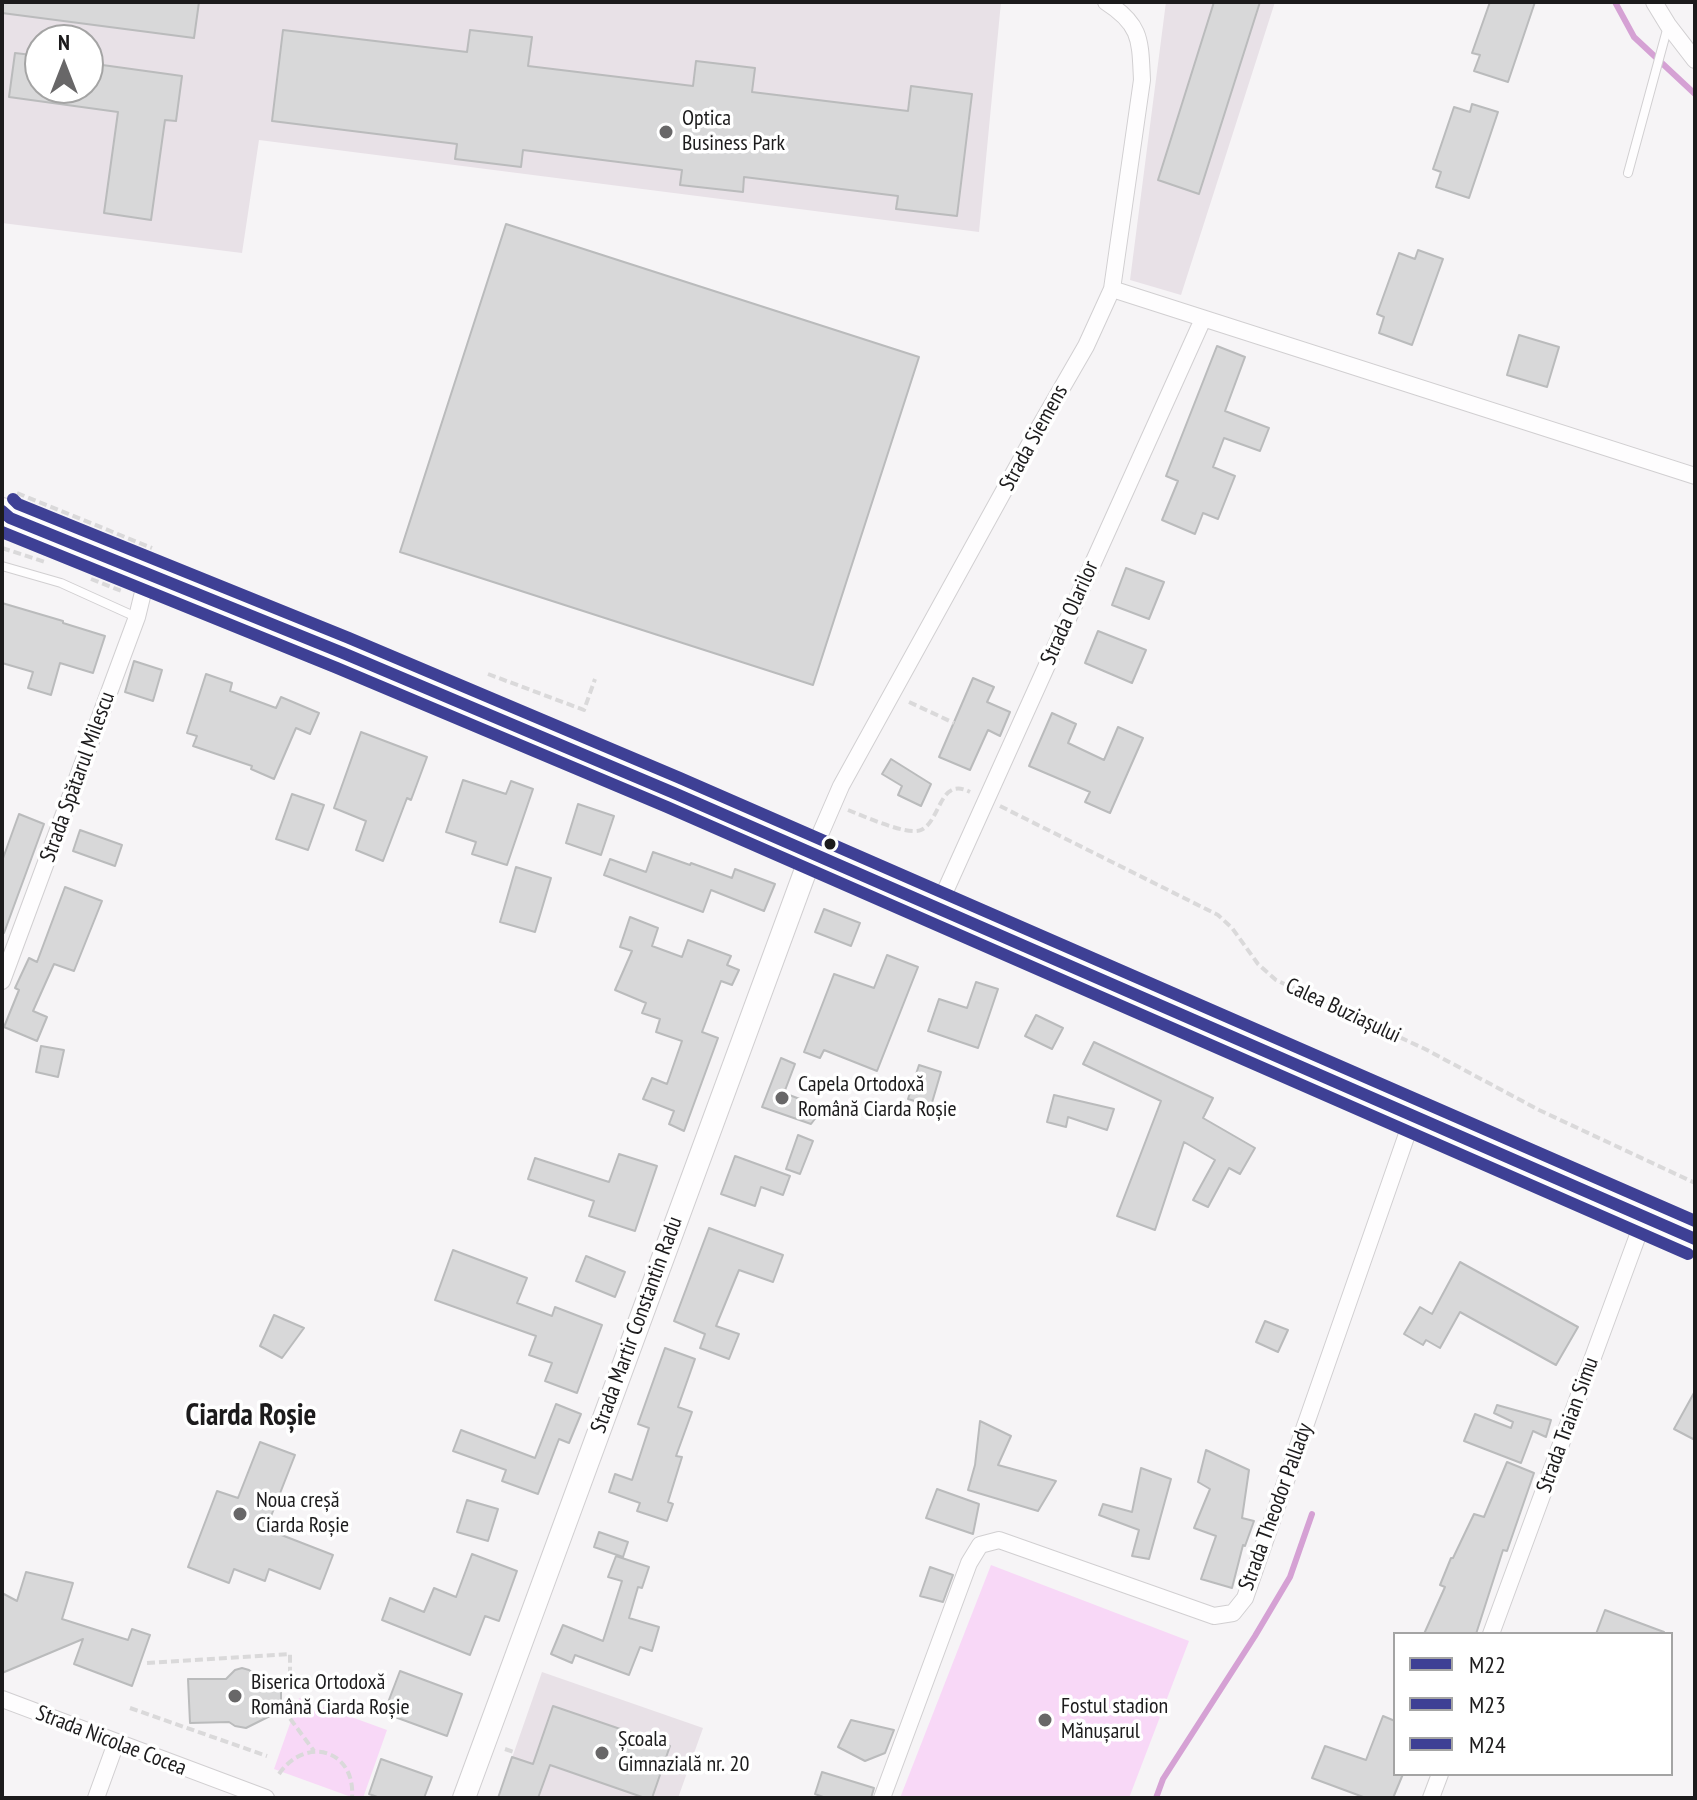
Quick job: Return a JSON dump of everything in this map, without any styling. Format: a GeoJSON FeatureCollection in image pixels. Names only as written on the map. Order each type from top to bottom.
{"type":"FeatureCollection","features":[{"type":"Feature","properties":{"kind":"main road"},"geometry":{"type":"LineString","coordinates":[[8,510],[150,560],[460,702],[938,907],[1695,1239]]}},
{"type":"Feature","properties":{"kind":"street","name":"Strada Siemens"},"geometry":{"type":"LineString","coordinates":[[812,853],[841,786],[1086,346],[1112,289],[1142,80],[1141,46],[1133,23],[1106,2]]}},
{"type":"Feature","properties":{"kind":"street"},"geometry":{"type":"LineString","coordinates":[[1654,2],[1695,60]]}},
{"type":"Feature","properties":{"kind":"street"},"geometry":{"type":"LineString","coordinates":[[1112,289],[1695,476]]}},
{"type":"Feature","properties":{"kind":"street","name":"Strada Olarilor"},"geometry":{"type":"LineString","coordinates":[[938,907],[1203,319]]}},
{"type":"Feature","properties":{"kind":"street","name":"Strada Spătarul Milescu"},"geometry":{"type":"LineString","coordinates":[[2,981],[137,617],[150,560]]}},
{"type":"Feature","properties":{"kind":"street","name":"Strada Martir Constantin Radu"},"geometry":{"type":"LineString","coordinates":[[464,1798],[812,853]]}},
{"type":"Feature","properties":{"kind":"street","name":"Strada Theodor Pallady"},"geometry":{"type":"LineString","coordinates":[[882,1798],[969,1563],[980,1545],[999,1540],[1214,1616],[1233,1613],[1245,1598],[1413,1117]]}},
{"type":"Feature","properties":{"kind":"street","name":"Strada Traian Simu"},"geometry":{"type":"LineString","coordinates":[[1492,1632],[1645,1216]]}},
{"type":"Feature","properties":{"kind":"street","name":"Strada Nicolae Cocea"},"geometry":{"type":"LineString","coordinates":[[2,1699],[266,1798]]}},
{"type":"Feature","properties":{"kind":"street"},"geometry":{"type":"LineString","coordinates":[[96,1798],[116,1743]]}},
{"type":"Feature","properties":{"kind":"street"},"geometry":{"type":"LineString","coordinates":[[1431,1798],[1439,1776]]}},
{"type":"Feature","properties":{"kind":"lane"},"geometry":{"type":"LineString","coordinates":[[1628,173],[1668,25]]}},
{"type":"Feature","properties":{"kind":"lane"},"geometry":{"type":"LineString","coordinates":[[2,566],[61,583],[137,617]]}},
{"type":"Feature","properties":{"kind":"path"},"geometry":{"type":"LineString","coordinates":[[8,510],[150,560]]}},
{"type":"Feature","properties":{"kind":"path"},"geometry":{"type":"LineString","coordinates":[[488,674],[584,710],[595,679]]}},
{"type":"Feature","properties":{"kind":"path"},"geometry":{"type":"LineString","coordinates":[[891,695],[954,723]]}},
{"type":"Feature","properties":{"kind":"path","name":"Calea Buziașului"},"geometry":{"type":"LineString","coordinates":[[849,811],[908,831],[921,830],[929,823],[946,794],[964,788],[1218,915],[1232,928],[1258,964],[1276,980],[1425,1049],[1539,1110],[1695,1183]]}},
{"type":"Feature","properties":{"kind":"path"},"geometry":{"type":"LineString","coordinates":[[147,1663],[290,1654],[290,1690]]}},
{"type":"Feature","properties":{"kind":"path"},"geometry":{"type":"LineString","coordinates":[[130,1708],[267,1756]]}},
{"type":"Feature","properties":{"kind":"path"},"geometry":{"type":"LineString","coordinates":[[283,1709],[314,1751]]}},
{"type":"Feature","properties":{"kind":"path"},"geometry":{"type":"LineString","coordinates":[[279,1774],[287,1762],[299,1754],[314,1751],[328,1754],[340,1761],[349,1772],[352,1798]]}},
{"type":"Feature","properties":{"kind":"shaded area"},"geometry":{"type":"Polygon","coordinates":[[[2,2],[1001,2],[979,232],[259,140],[242,253],[2,223],[2,2]]]}},
{"type":"Feature","properties":{"kind":"shaded area"},"geometry":{"type":"Polygon","coordinates":[[[1166,2],[1275,2],[1181,295],[1130,280],[1166,2]]]}},
{"type":"Feature","properties":{"kind":"shaded area","name":"Fostul stadion Mănușarul"},"geometry":{"type":"Polygon","coordinates":[[[991,1565],[1189,1641],[1129,1798],[900,1798],[991,1565]]]}},
{"type":"Feature","properties":{"kind":"shaded area"},"geometry":{"type":"Polygon","coordinates":[[[542,1672],[703,1728],[678,1798],[498,1798],[542,1672]]]}},
{"type":"Feature","properties":{"kind":"shaded area"},"geometry":{"type":"Polygon","coordinates":[[[299,1698],[387,1730],[363,1798],[354,1798],[274,1769],[299,1698]]]}},
{"type":"Feature","properties":{"kind":"building"},"geometry":{"type":"Polygon","coordinates":[[[2,2],[199,2],[194,38],[2,13],[2,2]]]}},
{"type":"Feature","properties":{"kind":"building"},"geometry":{"type":"Polygon","coordinates":[[[1214,2],[1260,2],[1199,194],[1158,180],[1214,2]]]}},
{"type":"Feature","properties":{"kind":"building"},"geometry":{"type":"Polygon","coordinates":[[[1490,2],[1535,2],[1508,82],[1474,71],[1480,55],[1472,53],[1490,2]]]}},
{"type":"Feature","properties":{"kind":"building","name":"Optica Business Park"},"geometry":{"type":"Polygon","coordinates":[[[283,30],[467,52],[470,30],[532,37],[528,66],[693,86],[696,61],[755,68],[752,92],[908,111],[911,86],[972,94],[957,216],[896,209],[898,196],[744,177],[743,192],[680,185],[682,170],[523,150],[521,167],[455,159],[457,144],[272,121],[283,30]]]}},
{"type":"Feature","properties":{"kind":"building"},"geometry":{"type":"Polygon","coordinates":[[[15,53],[24,54],[24,99],[9,97],[15,53]]]}},
{"type":"Feature","properties":{"kind":"building"},"geometry":{"type":"Polygon","coordinates":[[[104,65],[182,76],[176,121],[165,120],[151,220],[104,213],[118,112],[60,104],[104,104],[104,65]]]}},
{"type":"Feature","properties":{"kind":"building"},"geometry":{"type":"Polygon","coordinates":[[[1472,104],[1498,112],[1469,198],[1436,187],[1441,172],[1433,169],[1454,107],[1470,112],[1472,104]]]}},
{"type":"Feature","properties":{"kind":"building"},"geometry":{"type":"Polygon","coordinates":[[[506,224],[919,357],[813,685],[400,552],[506,224]]]}},
{"type":"Feature","properties":{"kind":"building"},"geometry":{"type":"Polygon","coordinates":[[[1418,250],[1443,259],[1412,345],[1379,333],[1384,317],[1377,314],[1399,253],[1415,259],[1418,250]]]}},
{"type":"Feature","properties":{"kind":"building"},"geometry":{"type":"Polygon","coordinates":[[[1519,335],[1559,347],[1547,387],[1507,375],[1519,335]]]}},
{"type":"Feature","properties":{"kind":"building"},"geometry":{"type":"Polygon","coordinates":[[[1217,346],[1245,357],[1225,411],[1269,428],[1260,451],[1224,438],[1213,467],[1235,476],[1218,519],[1203,513],[1195,534],[1162,520],[1178,481],[1166,476],[1217,346]]]}},
{"type":"Feature","properties":{"kind":"building"},"geometry":{"type":"Polygon","coordinates":[[[1126,568],[1164,582],[1149,619],[1112,605],[1126,568]]]}},
{"type":"Feature","properties":{"kind":"building"},"geometry":{"type":"Polygon","coordinates":[[[2,603],[105,636],[93,673],[60,663],[51,695],[28,688],[33,672],[2,663],[2,603]]]}},
{"type":"Feature","properties":{"kind":"building"},"geometry":{"type":"Polygon","coordinates":[[[1098,631],[1146,650],[1132,683],[1085,663],[1098,631]]]}},
{"type":"Feature","properties":{"kind":"building"},"geometry":{"type":"Polygon","coordinates":[[[134,661],[162,670],[153,701],[125,692],[134,661]]]}},
{"type":"Feature","properties":{"kind":"building"},"geometry":{"type":"Polygon","coordinates":[[[206,674],[232,683],[230,691],[276,708],[281,697],[319,713],[310,734],[296,728],[274,779],[251,769],[252,766],[193,746],[197,736],[187,733],[206,674]]]}},
{"type":"Feature","properties":{"kind":"building"},"geometry":{"type":"Polygon","coordinates":[[[973,678],[994,687],[987,702],[1010,712],[1000,736],[988,730],[970,770],[939,757],[973,678]]]}},
{"type":"Feature","properties":{"kind":"building"},"geometry":{"type":"Polygon","coordinates":[[[1052,713],[1076,724],[1068,743],[1104,760],[1118,727],[1143,738],[1110,813],[1085,802],[1090,792],[1029,766],[1052,713]]]}},
{"type":"Feature","properties":{"kind":"building"},"geometry":{"type":"Polygon","coordinates":[[[361,732],[427,757],[411,800],[407,798],[383,861],[356,850],[366,821],[334,808],[361,732]]]}},
{"type":"Feature","properties":{"kind":"building"},"geometry":{"type":"Polygon","coordinates":[[[891,759],[931,784],[921,806],[898,795],[902,786],[882,774],[891,759]]]}},
{"type":"Feature","properties":{"kind":"building"},"geometry":{"type":"Polygon","coordinates":[[[463,780],[506,794],[511,781],[533,789],[507,865],[472,854],[476,842],[446,832],[463,780]]]}},
{"type":"Feature","properties":{"kind":"building"},"geometry":{"type":"Polygon","coordinates":[[[292,794],[324,805],[308,850],[276,839],[292,794]]]}},
{"type":"Feature","properties":{"kind":"building"},"geometry":{"type":"Polygon","coordinates":[[[578,804],[614,816],[601,855],[566,843],[578,804]]]}},
{"type":"Feature","properties":{"kind":"building"},"geometry":{"type":"Polygon","coordinates":[[[19,814],[44,824],[2,933],[2,861],[19,814]]]}},
{"type":"Feature","properties":{"kind":"building"},"geometry":{"type":"Polygon","coordinates":[[[80,830],[122,845],[115,866],[73,851],[80,830]]]}},
{"type":"Feature","properties":{"kind":"building"},"geometry":{"type":"Polygon","coordinates":[[[653,852],[732,878],[735,869],[775,884],[764,911],[711,890],[703,912],[604,875],[610,859],[646,872],[653,852]]]}},
{"type":"Feature","properties":{"kind":"building"},"geometry":{"type":"Polygon","coordinates":[[[516,867],[551,878],[535,932],[500,922],[516,867]]]}},
{"type":"Feature","properties":{"kind":"building"},"geometry":{"type":"Polygon","coordinates":[[[65,887],[102,901],[74,971],[54,964],[33,1011],[47,1017],[37,1041],[4,1027],[19,990],[15,988],[29,958],[37,962],[65,887]]]}},
{"type":"Feature","properties":{"kind":"building"},"geometry":{"type":"Polygon","coordinates":[[[824,909],[860,923],[851,946],[815,932],[824,909]]]}},
{"type":"Feature","properties":{"kind":"building"},"geometry":{"type":"Polygon","coordinates":[[[630,917],[658,928],[652,946],[682,957],[688,940],[731,956],[727,965],[739,970],[732,985],[721,981],[702,1032],[718,1038],[684,1131],[669,1124],[674,1111],[643,1099],[652,1078],[667,1084],[682,1041],[656,1032],[660,1019],[642,1013],[646,1003],[615,990],[632,951],[620,947],[630,917]]]}},
{"type":"Feature","properties":{"kind":"building"},"geometry":{"type":"Polygon","coordinates":[[[887,955],[918,967],[877,1071],[824,1050],[820,1058],[804,1052],[834,974],[874,988],[887,955]]]}},
{"type":"Feature","properties":{"kind":"building"},"geometry":{"type":"Polygon","coordinates":[[[976,982],[998,989],[978,1048],[928,1031],[939,999],[967,1008],[976,982]]]}},
{"type":"Feature","properties":{"kind":"building"},"geometry":{"type":"Polygon","coordinates":[[[1036,1015],[1063,1028],[1052,1049],[1025,1036],[1036,1015]]]}},
{"type":"Feature","properties":{"kind":"building"},"geometry":{"type":"Polygon","coordinates":[[[1094,1042],[1213,1098],[1203,1118],[1255,1148],[1240,1174],[1229,1168],[1208,1207],[1193,1200],[1215,1160],[1184,1142],[1155,1230],[1117,1216],[1161,1101],[1083,1064],[1094,1042]]]}},
{"type":"Feature","properties":{"kind":"building"},"geometry":{"type":"Polygon","coordinates":[[[41,1046],[64,1050],[58,1077],[36,1072],[41,1046]]]}},
{"type":"Feature","properties":{"kind":"building","name":"Capela Ortodoxă Română Ciarda Roșie"},"geometry":{"type":"Polygon","coordinates":[[[781,1058],[795,1064],[784,1093],[813,1104],[817,1116],[811,1124],[762,1107],[781,1058]]]}},
{"type":"Feature","properties":{"kind":"building"},"geometry":{"type":"Polygon","coordinates":[[[919,1065],[941,1072],[931,1106],[908,1099],[919,1065]]]}},
{"type":"Feature","properties":{"kind":"building"},"geometry":{"type":"Polygon","coordinates":[[[1054,1095],[1114,1109],[1107,1130],[1068,1117],[1066,1127],[1047,1122],[1054,1095]]]}},
{"type":"Feature","properties":{"kind":"building"},"geometry":{"type":"Polygon","coordinates":[[[798,1135],[813,1141],[800,1174],[786,1169],[798,1135]]]}},
{"type":"Feature","properties":{"kind":"building"},"geometry":{"type":"Polygon","coordinates":[[[619,1154],[657,1166],[635,1231],[589,1216],[594,1201],[528,1179],[535,1158],[609,1182],[619,1154]]]}},
{"type":"Feature","properties":{"kind":"building"},"geometry":{"type":"Polygon","coordinates":[[[735,1156],[790,1176],[783,1195],[761,1187],[755,1206],[721,1194],[735,1156]]]}},
{"type":"Feature","properties":{"kind":"building"},"geometry":{"type":"Polygon","coordinates":[[[709,1228],[783,1255],[773,1282],[739,1270],[716,1326],[739,1334],[729,1359],[700,1348],[705,1334],[674,1321],[709,1228]]]}},
{"type":"Feature","properties":{"kind":"building"},"geometry":{"type":"Polygon","coordinates":[[[453,1250],[527,1278],[517,1303],[552,1316],[555,1307],[602,1325],[577,1393],[545,1381],[552,1363],[529,1355],[536,1336],[435,1300],[453,1250]]]}},
{"type":"Feature","properties":{"kind":"building"},"geometry":{"type":"Polygon","coordinates":[[[586,1256],[625,1272],[615,1297],[576,1281],[586,1256]]]}},
{"type":"Feature","properties":{"kind":"building"},"geometry":{"type":"Polygon","coordinates":[[[1460,1262],[1578,1327],[1556,1365],[1460,1312],[1440,1348],[1426,1340],[1423,1345],[1404,1334],[1420,1307],[1432,1314],[1460,1262]]]}},
{"type":"Feature","properties":{"kind":"building"},"geometry":{"type":"Polygon","coordinates":[[[274,1315],[304,1328],[282,1358],[260,1346],[274,1315]]]}},
{"type":"Feature","properties":{"kind":"building"},"geometry":{"type":"Polygon","coordinates":[[[1265,1321],[1288,1330],[1278,1352],[1256,1342],[1265,1321]]]}},
{"type":"Feature","properties":{"kind":"building"},"geometry":{"type":"Polygon","coordinates":[[[665,1348],[695,1359],[678,1407],[692,1412],[676,1456],[682,1457],[668,1502],[673,1504],[667,1521],[637,1511],[640,1503],[609,1492],[615,1474],[632,1480],[649,1428],[638,1424],[665,1348]]]}},
{"type":"Feature","properties":{"kind":"building"},"geometry":{"type":"Polygon","coordinates":[[[1695,1391],[1695,1440],[1674,1429],[1695,1391]]]}},
{"type":"Feature","properties":{"kind":"building"},"geometry":{"type":"Polygon","coordinates":[[[556,1404],[581,1414],[569,1443],[559,1439],[538,1494],[502,1481],[506,1470],[453,1451],[461,1430],[535,1458],[556,1404]]]}},
{"type":"Feature","properties":{"kind":"building"},"geometry":{"type":"Polygon","coordinates":[[[1497,1405],[1551,1420],[1546,1437],[1533,1431],[1521,1463],[1464,1441],[1475,1414],[1511,1428],[1513,1422],[1494,1413],[1497,1405]]]}},
{"type":"Feature","properties":{"kind":"building"},"geometry":{"type":"Polygon","coordinates":[[[980,1421],[1011,1436],[998,1465],[1056,1481],[1038,1511],[968,1490],[975,1465],[980,1421]]]}},
{"type":"Feature","properties":{"kind":"building","name":"Noua creșă Ciarda Roșie"},"geometry":{"type":"Polygon","coordinates":[[[260,1442],[295,1455],[266,1529],[333,1555],[320,1589],[269,1569],[265,1581],[234,1569],[229,1583],[188,1567],[217,1491],[238,1498],[260,1442]]]}},
{"type":"Feature","properties":{"kind":"building"},"geometry":{"type":"Polygon","coordinates":[[[1206,1450],[1249,1470],[1242,1518],[1254,1521],[1243,1545],[1232,1588],[1201,1579],[1216,1536],[1194,1528],[1210,1489],[1198,1482],[1206,1450]]]}},
{"type":"Feature","properties":{"kind":"building"},"geometry":{"type":"Polygon","coordinates":[[[1507,1462],[1534,1473],[1507,1551],[1503,1550],[1477,1632],[1425,1632],[1445,1587],[1440,1585],[1451,1558],[1474,1514],[1484,1517],[1507,1462]]]}},
{"type":"Feature","properties":{"kind":"building"},"geometry":{"type":"Polygon","coordinates":[[[1141,1468],[1171,1479],[1149,1559],[1132,1556],[1139,1530],[1099,1515],[1103,1504],[1132,1512],[1141,1468]]]}},
{"type":"Feature","properties":{"kind":"building"},"geometry":{"type":"Polygon","coordinates":[[[937,1489],[979,1504],[973,1534],[926,1518],[937,1489]]]}},
{"type":"Feature","properties":{"kind":"building"},"geometry":{"type":"Polygon","coordinates":[[[467,1500],[498,1509],[488,1541],[457,1532],[467,1500]]]}},
{"type":"Feature","properties":{"kind":"building"},"geometry":{"type":"Polygon","coordinates":[[[599,1532],[628,1542],[623,1557],[594,1547],[599,1532]]]}},
{"type":"Feature","properties":{"kind":"building"},"geometry":{"type":"Polygon","coordinates":[[[472,1554],[517,1571],[499,1621],[485,1616],[470,1655],[382,1620],[390,1598],[424,1612],[434,1588],[456,1597],[472,1554]]]}},
{"type":"Feature","properties":{"kind":"building"},"geometry":{"type":"Polygon","coordinates":[[[616,1556],[649,1567],[642,1588],[638,1587],[629,1618],[659,1627],[652,1651],[640,1647],[629,1675],[575,1655],[572,1663],[551,1654],[563,1625],[603,1641],[622,1581],[608,1577],[616,1556]]]}},
{"type":"Feature","properties":{"kind":"building"},"geometry":{"type":"Polygon","coordinates":[[[930,1567],[953,1575],[943,1602],[920,1596],[930,1567]]]}},
{"type":"Feature","properties":{"kind":"building"},"geometry":{"type":"Polygon","coordinates":[[[26,1572],[73,1583],[62,1619],[128,1640],[132,1629],[150,1635],[132,1686],[74,1664],[83,1639],[2,1673],[2,1593],[17,1601],[26,1572]]]}},
{"type":"Feature","properties":{"kind":"building"},"geometry":{"type":"Polygon","coordinates":[[[1605,1610],[1664,1632],[1597,1632],[1605,1610]]]}},
{"type":"Feature","properties":{"kind":"building","name":"Biserica Ortodoxă Română Ciarda Roșie"},"geometry":{"type":"Polygon","coordinates":[[[242,1668],[275,1682],[281,1691],[279,1709],[246,1728],[229,1722],[190,1723],[188,1679],[226,1679],[242,1668]]]}},
{"type":"Feature","properties":{"kind":"building"},"geometry":{"type":"Polygon","coordinates":[[[400,1671],[462,1694],[447,1736],[384,1713],[400,1671]]]}},
{"type":"Feature","properties":{"kind":"building","name":"Școala Gimnazială nr. 20"},"geometry":{"type":"Polygon","coordinates":[[[553,1706],[670,1746],[652,1798],[550,1765],[538,1798],[498,1798],[512,1757],[533,1764],[553,1706]]]}},
{"type":"Feature","properties":{"kind":"building"},"geometry":{"type":"Polygon","coordinates":[[[1383,1716],[1393,1720],[1393,1776],[1402,1776],[1393,1798],[1366,1798],[1312,1778],[1325,1746],[1366,1760],[1383,1716]]]}},
{"type":"Feature","properties":{"kind":"building"},"geometry":{"type":"Polygon","coordinates":[[[851,1720],[894,1730],[885,1753],[865,1761],[838,1747],[851,1720]]]}},
{"type":"Feature","properties":{"kind":"building"},"geometry":{"type":"Polygon","coordinates":[[[381,1759],[432,1777],[424,1798],[380,1798],[369,1794],[381,1759]]]}},
{"type":"Feature","properties":{"kind":"building"},"geometry":{"type":"Polygon","coordinates":[[[822,1772],[874,1788],[871,1798],[826,1798],[815,1794],[822,1772]]]}},
{"type":"Feature","properties":{"kind":"waterway"},"geometry":{"type":"LineString","coordinates":[[1615,2],[1634,37],[1695,94]]}},
{"type":"Feature","properties":{"kind":"waterway"},"geometry":{"type":"LineString","coordinates":[[1156,1798],[1163,1779],[1290,1577],[1312,1514]]}},
{"type":"Feature","properties":{"kind":"transit line","name":"M24"},"geometry":{"type":"LineString","coordinates":[[13,499],[18,504],[349,638],[680,778],[1695,1221]]}},
{"type":"Feature","properties":{"kind":"transit line","name":"M22"},"geometry":{"type":"LineString","coordinates":[[2,511],[10,518],[343,653],[674,793],[1695,1239]]}},
{"type":"Feature","properties":{"kind":"transit line","name":"M23"},"geometry":{"type":"LineString","coordinates":[[2,532],[667,807],[1688,1254]]}},
{"type":"Feature","properties":{"kind":"place","name":"Optica Business Park"},"geometry":{"type":"Point","coordinates":[666,132]}},
{"type":"Feature","properties":{"kind":"place","name":"Capela Ortodoxă Română Ciarda Roșie"},"geometry":{"type":"Point","coordinates":[782,1098]}},
{"type":"Feature","properties":{"kind":"place","name":"Noua creșă Ciarda Roșie"},"geometry":{"type":"Point","coordinates":[240,1514]}},
{"type":"Feature","properties":{"kind":"place","name":"Biserica Ortodoxă Română Ciarda Roșie"},"geometry":{"type":"Point","coordinates":[235,1696]}},
{"type":"Feature","properties":{"kind":"place","name":"Fostul stadion Mănușarul"},"geometry":{"type":"Point","coordinates":[1045,1720]}},
{"type":"Feature","properties":{"kind":"place","name":"Școala Gimnazială nr. 20"},"geometry":{"type":"Point","coordinates":[602,1753]}},
{"type":"Feature","properties":{"kind":"district","name":"Ciarda Roșie"},"geometry":{"type":"Point","coordinates":[251,1416]}}]}
